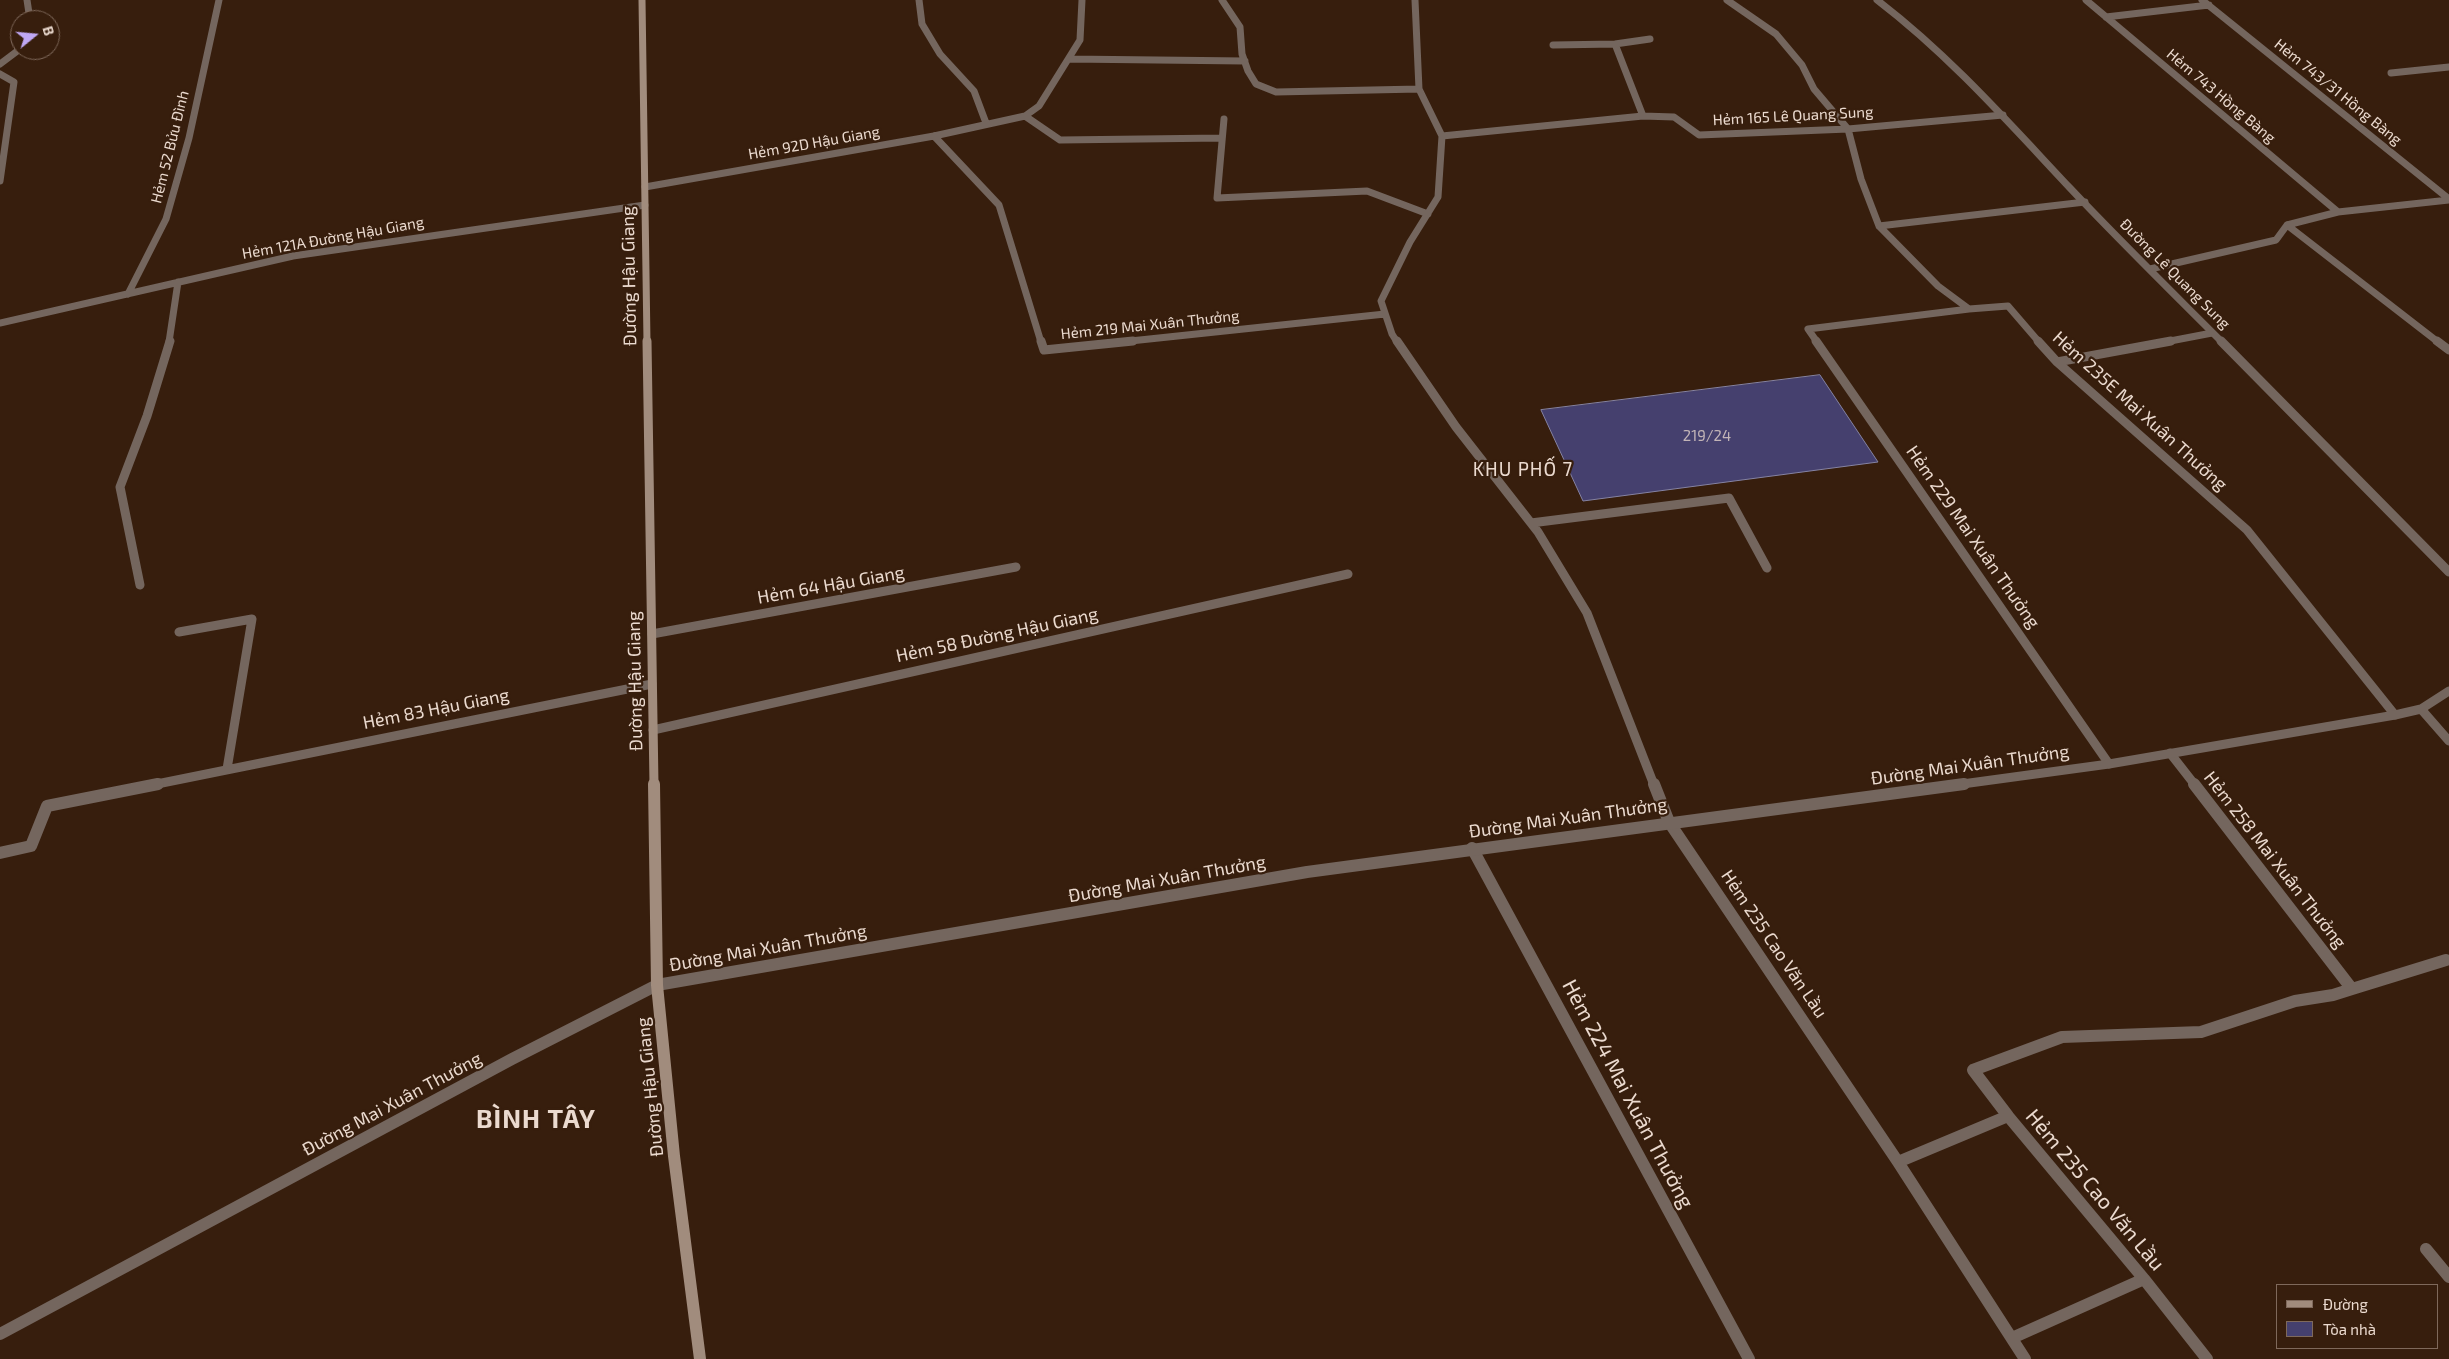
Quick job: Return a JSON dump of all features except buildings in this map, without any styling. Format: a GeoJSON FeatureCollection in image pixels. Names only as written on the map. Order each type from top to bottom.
{"type":"FeatureCollection","features":[{"type":"Feature","properties":{"kind":"main road","name":"Đường Hậu Giang"},"geometry":{"type":"LineString","coordinates":[[642,0],[657,985],[674,1156],[700,1359]]}},
{"type":"Feature","properties":{"kind":"street","name":"Hẻm 52 Bửu Đình"},"geometry":{"type":"LineString","coordinates":[[128,294],[166,219],[189,138],[219,0]]}},
{"type":"Feature","properties":{"kind":"street"},"geometry":{"type":"LineString","coordinates":[[919,0],[922,24],[940,54],[974,91],[986,123]]}},
{"type":"Feature","properties":{"kind":"street"},"geometry":{"type":"LineString","coordinates":[[1082,0],[1080,40],[1039,106],[1025,116],[1060,140],[1222,138]]}},
{"type":"Feature","properties":{"kind":"street"},"geometry":{"type":"LineString","coordinates":[[1222,0],[1240,27],[1245,61],[1256,84],[1276,92],[1419,89]]}},
{"type":"Feature","properties":{"kind":"street"},"geometry":{"type":"LineString","coordinates":[[1415,0],[1419,89],[1442,136],[1438,197],[1410,242],[1381,301],[1385,314],[1392,334],[1456,427],[1531,523],[1587,613],[1669,822]]}},
{"type":"Feature","properties":{"kind":"street"},"geometry":{"type":"LineString","coordinates":[[1727,0],[1776,34],[1802,64],[1814,89],[1848,129],[1861,179],[1879,226],[1938,286],[1969,309]]}},
{"type":"Feature","properties":{"kind":"street","name":"Đường Lê Quang Sung"},"geometry":{"type":"LineString","coordinates":[[1877,0],[1949,59],[2150,270],[2449,572]]}},
{"type":"Feature","properties":{"kind":"street","name":"Hẻm 743 Hồng Bàng"},"geometry":{"type":"LineString","coordinates":[[2086,0],[2338,212]]}},
{"type":"Feature","properties":{"kind":"street","name":"Hẻm 743/31 Hồng Bàng"},"geometry":{"type":"LineString","coordinates":[[2202,0],[2449,200]]}},
{"type":"Feature","properties":{"kind":"street"},"geometry":{"type":"LineString","coordinates":[[2106,17],[2209,6]]}},
{"type":"Feature","properties":{"kind":"street"},"geometry":{"type":"LineString","coordinates":[[1553,45],[1615,44],[1650,40]]}},
{"type":"Feature","properties":{"kind":"street"},"geometry":{"type":"LineString","coordinates":[[1615,44],[1643,116]]}},
{"type":"Feature","properties":{"kind":"street"},"geometry":{"type":"LineString","coordinates":[[1068,59],[1245,61]]}},
{"type":"Feature","properties":{"kind":"street"},"geometry":{"type":"LineString","coordinates":[[2391,73],[2449,68]]}},
{"type":"Feature","properties":{"kind":"street"},"geometry":{"type":"LineString","coordinates":[[0,74],[14,82],[0,181]]}},
{"type":"Feature","properties":{"kind":"street","name":"Hẻm 165 Lê Quang Sung"},"geometry":{"type":"LineString","coordinates":[[1442,136],[1643,116],[1674,117],[1699,135],[1848,129],[2003,114]]}},
{"type":"Feature","properties":{"kind":"street","name":"Hẻm 92D Hậu Giang"},"geometry":{"type":"LineString","coordinates":[[645,187],[934,136],[986,123],[1025,116]]}},
{"type":"Feature","properties":{"kind":"street"},"geometry":{"type":"LineString","coordinates":[[1224,119],[1217,198],[1367,192],[1428,214]]}},
{"type":"Feature","properties":{"kind":"street","name":"Hẻm 219 Mai Xuân Thưởng"},"geometry":{"type":"LineString","coordinates":[[934,136],[999,205],[1044,350],[1385,314]]}},
{"type":"Feature","properties":{"kind":"street"},"geometry":{"type":"LineString","coordinates":[[2150,270],[2276,240],[2286,225],[2338,212],[2449,200]]}},
{"type":"Feature","properties":{"kind":"street"},"geometry":{"type":"LineString","coordinates":[[1879,226],[2085,202]]}},
{"type":"Feature","properties":{"kind":"street","name":"Hẻm 121A Đường Hậu Giang"},"geometry":{"type":"LineString","coordinates":[[0,323],[293,256],[645,205]]}},
{"type":"Feature","properties":{"kind":"street"},"geometry":{"type":"LineString","coordinates":[[2286,225],[2449,350]]}},
{"type":"Feature","properties":{"kind":"street"},"geometry":{"type":"LineString","coordinates":[[140,584],[120,487],[147,416],[170,340],[178,282]]}},
{"type":"Feature","properties":{"kind":"street","name":"Hẻm 235E Mai Xuân Thưởng"},"geometry":{"type":"LineString","coordinates":[[1969,309],[2008,306],[2057,362],[2248,530],[2394,715]]}},
{"type":"Feature","properties":{"kind":"street","name":"Hẻm 229 Mai Xuân Thưởng"},"geometry":{"type":"LineString","coordinates":[[1969,309],[1808,329],[2109,764]]}},
{"type":"Feature","properties":{"kind":"street"},"geometry":{"type":"LineString","coordinates":[[2057,362],[2212,333]]}},
{"type":"Feature","properties":{"kind":"street"},"geometry":{"type":"LineString","coordinates":[[1531,523],[1729,498],[1767,568]]}},
{"type":"Feature","properties":{"kind":"street","name":"Hẻm 64 Hậu Giang"},"geometry":{"type":"LineString","coordinates":[[652,634],[1016,567]]}},
{"type":"Feature","properties":{"kind":"street","name":"Hẻm 58 Đường Hậu Giang"},"geometry":{"type":"LineString","coordinates":[[653,730],[934,665],[1348,574]]}},
{"type":"Feature","properties":{"kind":"street"},"geometry":{"type":"LineString","coordinates":[[179,632],[252,619],[227,769]]}},
{"type":"Feature","properties":{"kind":"street","name":"Hẻm 83 Hậu Giang"},"geometry":{"type":"LineString","coordinates":[[0,853],[31,846],[48,806],[652,684]]}},
{"type":"Feature","properties":{"kind":"street"},"geometry":{"type":"LineString","coordinates":[[2449,692],[2421,709],[2449,741]]}},
{"type":"Feature","properties":{"kind":"street","name":"Đường Mai Xuân Thưởng"},"geometry":{"type":"LineString","coordinates":[[0,1334],[512,1059],[657,985],[1298,874],[1472,848],[2109,764],[2421,709]]}},
{"type":"Feature","properties":{"kind":"street","name":"Hẻm 258 Mai Xuân Thưởng"},"geometry":{"type":"LineString","coordinates":[[2170,753],[2352,989]]}},
{"type":"Feature","properties":{"kind":"street","name":"Hẻm 235 Cao Văn Lầu"},"geometry":{"type":"LineString","coordinates":[[1669,822],[1898,1162],[2024,1359]]}},
{"type":"Feature","properties":{"kind":"street","name":"Hẻm 224 Mai Xuân Thưởng"},"geometry":{"type":"LineString","coordinates":[[1472,848],[1749,1359]]}},
{"type":"Feature","properties":{"kind":"street"},"geometry":{"type":"LineString","coordinates":[[2008,1116],[1973,1070],[2062,1036],[2201,1032],[2295,1001],[2333,995],[2446,960]]}},
{"type":"Feature","properties":{"kind":"street","name":"Hẻm 235 Cao Văn Lầu"},"geometry":{"type":"LineString","coordinates":[[1898,1162],[2008,1116],[2144,1279],[2207,1359]]}},
{"type":"Feature","properties":{"kind":"street"},"geometry":{"type":"LineString","coordinates":[[2426,1249],[2449,1277]]}},
{"type":"Feature","properties":{"kind":"street"},"geometry":{"type":"LineString","coordinates":[[2012,1338],[2144,1279]]}},
{"type":"Feature","properties":{"kind":"district","name":"KHU PHỐ 7"},"geometry":{"type":"Point","coordinates":[1523,470]}},
{"type":"Feature","properties":{"kind":"district","name":"BÌNH TÂY"},"geometry":{"type":"Point","coordinates":[536,1119]}}]}
